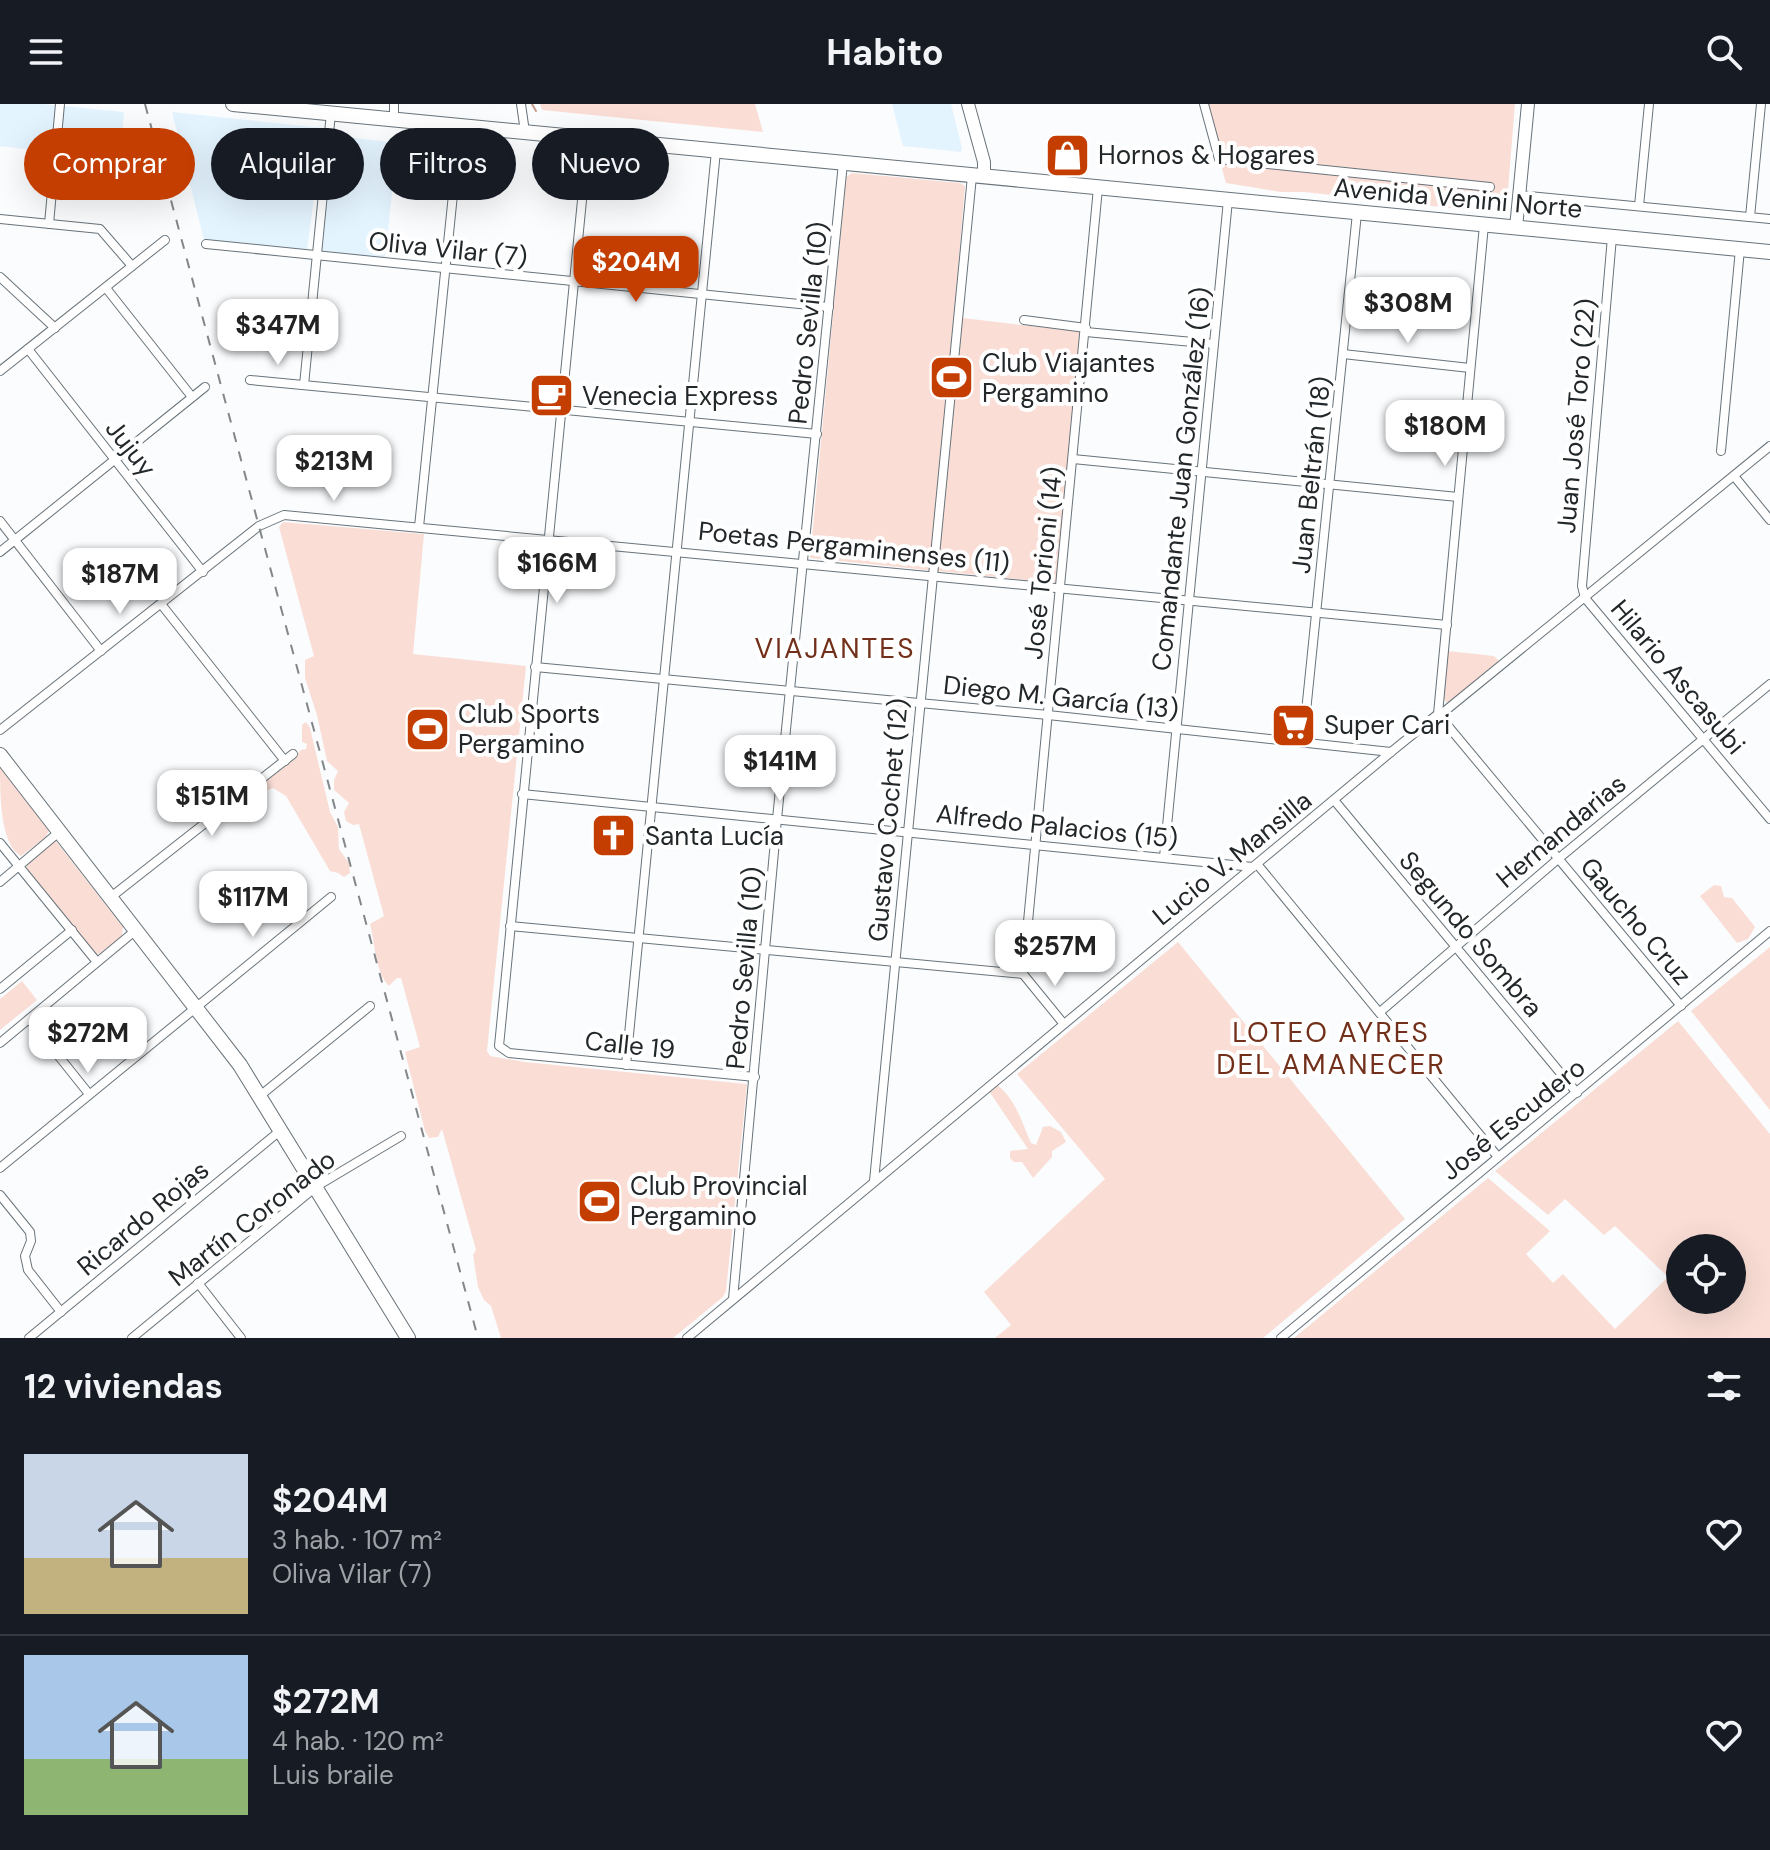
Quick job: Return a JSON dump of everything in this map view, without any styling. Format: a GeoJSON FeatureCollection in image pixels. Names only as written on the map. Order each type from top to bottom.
{"type":"FeatureCollection","features":[{"type":"Feature","properties":{"kind":"main road","name":"Avenida Venini Norte"},"geometry":{"type":"LineString","coordinates":[[233,104],[293,107],[331,113],[394,112],[460,126],[532,133]]}},
{"type":"Feature","properties":{"kind":"main road"},"geometry":{"type":"LineString","coordinates":[[968,104],[984,162],[978,177]]}},
{"type":"Feature","properties":{"kind":"main road"},"geometry":{"type":"LineString","coordinates":[[1516,228],[1528,104]]}},
{"type":"Feature","properties":{"kind":"main road","name":"Avenida Venini Norte"},"geometry":{"type":"LineString","coordinates":[[669,147],[1770,252]]}},
{"type":"Feature","properties":{"kind":"main road"},"geometry":{"type":"LineString","coordinates":[[0,755],[196,1006],[261,1095],[408,1338]]}},
{"type":"Feature","properties":{"kind":"street"},"geometry":{"type":"LineString","coordinates":[[49,224],[60,104]]}},
{"type":"Feature","properties":{"kind":"street"},"geometry":{"type":"LineString","coordinates":[[521,104],[525,132]]}},
{"type":"Feature","properties":{"kind":"street"},"geometry":{"type":"LineString","coordinates":[[1204,104],[1219,159],[1490,187]]}},
{"type":"Feature","properties":{"kind":"street"},"geometry":{"type":"LineString","coordinates":[[1639,206],[1649,104]]}},
{"type":"Feature","properties":{"kind":"street"},"geometry":{"type":"LineString","coordinates":[[1750,217],[1761,104]]}},
{"type":"Feature","properties":{"kind":"street"},"geometry":{"type":"LineString","coordinates":[[304,385],[331,113]]}},
{"type":"Feature","properties":{"kind":"street"},"geometry":{"type":"LineString","coordinates":[[419,527],[460,126]]}},
{"type":"Feature","properties":{"kind":"street"},"geometry":{"type":"LineString","coordinates":[[626,1065],[716,151]]}},
{"type":"Feature","properties":{"kind":"street","name":"Pedro Sevilla (10)"},"geometry":{"type":"LineString","coordinates":[[733,1299],[777,819],[843,163]]}},
{"type":"Feature","properties":{"kind":"street","name":"Gustavo Cochet (12)"},"geometry":{"type":"LineString","coordinates":[[874,1181],[932,575],[978,177]]}},
{"type":"Feature","properties":{"kind":"street","name":"José Torioni (14)"},"geometry":{"type":"LineString","coordinates":[[1023,974],[1098,188]]}},
{"type":"Feature","properties":{"kind":"street"},"geometry":{"type":"LineString","coordinates":[[1519,195],[1770,219]]}},
{"type":"Feature","properties":{"kind":"street"},"geometry":{"type":"LineString","coordinates":[[582,200],[510,926],[1023,974],[1063,1023]]}},
{"type":"Feature","properties":{"kind":"street","name":"Comandante Juan González (16)"},"geometry":{"type":"LineString","coordinates":[[1164,857],[1228,200]]}},
{"type":"Feature","properties":{"kind":"street","name":"Juan Beltrán (18)"},"geometry":{"type":"LineString","coordinates":[[1303,741],[1357,213]]}},
{"type":"Feature","properties":{"kind":"street"},"geometry":{"type":"LineString","coordinates":[[0,219],[100,229],[132,266]]}},
{"type":"Feature","properties":{"kind":"street"},"geometry":{"type":"LineString","coordinates":[[1438,714],[1484,225]]}},
{"type":"Feature","properties":{"kind":"street","name":"Juan José Toro (22)"},"geometry":{"type":"LineString","coordinates":[[1585,598],[1582,573],[1612,237]]}},
{"type":"Feature","properties":{"kind":"street"},"geometry":{"type":"LineString","coordinates":[[0,371],[165,240]]}},
{"type":"Feature","properties":{"kind":"street","name":"Oliva Vilar (7)"},"geometry":{"type":"LineString","coordinates":[[206,244],[829,307]]}},
{"type":"Feature","properties":{"kind":"street"},"geometry":{"type":"LineString","coordinates":[[1721,451],[1740,249]]}},
{"type":"Feature","properties":{"kind":"street"},"geometry":{"type":"LineString","coordinates":[[0,277],[55,328]]}},
{"type":"Feature","properties":{"kind":"street"},"geometry":{"type":"LineString","coordinates":[[106,288],[192,397]]}},
{"type":"Feature","properties":{"kind":"street"},"geometry":{"type":"LineString","coordinates":[[1024,320],[1214,344]]}},
{"type":"Feature","properties":{"kind":"street","name":"Jujuy"},"geometry":{"type":"LineString","coordinates":[[28,349],[203,572]]}},
{"type":"Feature","properties":{"kind":"street"},"geometry":{"type":"LineString","coordinates":[[1343,354],[1470,368]]}},
{"type":"Feature","properties":{"kind":"street"},"geometry":{"type":"LineString","coordinates":[[250,380],[817,434]]}},
{"type":"Feature","properties":{"kind":"street"},"geometry":{"type":"LineString","coordinates":[[0,552],[205,387]]}},
{"type":"Feature","properties":{"kind":"street","name":"Lucio V. Mansilla"},"geometry":{"type":"LineString","coordinates":[[687,1338],[1391,752],[1770,446]]}},
{"type":"Feature","properties":{"kind":"street"},"geometry":{"type":"LineString","coordinates":[[1073,459],[1458,497]]}},
{"type":"Feature","properties":{"kind":"street"},"geometry":{"type":"LineString","coordinates":[[1734,476],[1770,520]]}},
{"type":"Feature","properties":{"kind":"street","name":"Poetas Pergaminenses (11)"},"geometry":{"type":"LineString","coordinates":[[203,572],[259,526],[273,518],[288,515],[1447,625]]}},
{"type":"Feature","properties":{"kind":"street"},"geometry":{"type":"LineString","coordinates":[[0,521],[101,651]]}},
{"type":"Feature","properties":{"kind":"street"},"geometry":{"type":"LineString","coordinates":[[0,730],[203,572]]}},
{"type":"Feature","properties":{"kind":"street","name":"Hilario Ascasubi"},"geometry":{"type":"LineString","coordinates":[[1585,598],[1770,819]]}},
{"type":"Feature","properties":{"kind":"street"},"geometry":{"type":"LineString","coordinates":[[161,604],[285,761]]}},
{"type":"Feature","properties":{"kind":"street","name":"Diego M. García (13)"},"geometry":{"type":"LineString","coordinates":[[535,667],[1048,715],[1391,752]]}},
{"type":"Feature","properties":{"kind":"street","name":"Hernandarias"},"geometry":{"type":"LineString","coordinates":[[1380,1012],[1558,859],[1770,684]]}},
{"type":"Feature","properties":{"kind":"street","name":"Gaucho Cruz"},"geometry":{"type":"LineString","coordinates":[[1438,714],[1681,1006]]}},
{"type":"Feature","properties":{"kind":"street"},"geometry":{"type":"LineString","coordinates":[[111,897],[293,754]]}},
{"type":"Feature","properties":{"kind":"street","name":"Alfredo Palacios (15)"},"geometry":{"type":"LineString","coordinates":[[522,794],[1255,866]]}},
{"type":"Feature","properties":{"kind":"street","name":"Segundo Sombra"},"geometry":{"type":"LineString","coordinates":[[1334,800],[1577,1093]]}},
{"type":"Feature","properties":{"kind":"street"},"geometry":{"type":"LineString","coordinates":[[0,882],[59,832]]}},
{"type":"Feature","properties":{"kind":"street"},"geometry":{"type":"LineString","coordinates":[[0,843],[97,962]]}},
{"type":"Feature","properties":{"kind":"street"},"geometry":{"type":"LineString","coordinates":[[1255,866],[1498,1157]]}},
{"type":"Feature","properties":{"kind":"street"},"geometry":{"type":"LineString","coordinates":[[0,1168],[331,897]]}},
{"type":"Feature","properties":{"kind":"street","name":"Calle 19"},"geometry":{"type":"LineString","coordinates":[[510,926],[498,1041],[501,1049],[509,1053],[755,1077]]}},
{"type":"Feature","properties":{"kind":"street"},"geometry":{"type":"LineString","coordinates":[[0,989],[72,930]]}},
{"type":"Feature","properties":{"kind":"street"},"geometry":{"type":"LineString","coordinates":[[0,1043],[136,930]]}},
{"type":"Feature","properties":{"kind":"street","name":"José Escudero"},"geometry":{"type":"LineString","coordinates":[[1281,1338],[1770,931]]}},
{"type":"Feature","properties":{"kind":"street"},"geometry":{"type":"LineString","coordinates":[[261,1095],[370,1006]]}},
{"type":"Feature","properties":{"kind":"street"},"geometry":{"type":"LineString","coordinates":[[29,1019],[89,1094]]}},
{"type":"Feature","properties":{"kind":"street","name":"Ricardo Rojas"},"geometry":{"type":"LineString","coordinates":[[29,1338],[282,1129]]}},
{"type":"Feature","properties":{"kind":"street","name":"Martín Coronado"},"geometry":{"type":"LineString","coordinates":[[132,1338],[317,1186],[401,1136]]}},
{"type":"Feature","properties":{"kind":"street"},"geometry":{"type":"LineString","coordinates":[[0,1195],[30,1232],[31,1241],[25,1256],[28,1270],[61,1312]]}},
{"type":"Feature","properties":{"kind":"street"},"geometry":{"type":"LineString","coordinates":[[198,1283],[241,1338]]}},
{"type":"Feature","properties":{"kind":"shaded area"},"geometry":{"type":"Polygon","coordinates":[[[0,104],[43,104],[124,112],[123,128],[24,128],[24,149],[0,146],[0,104]]]}},
{"type":"Feature","properties":{"kind":"shaded area"},"geometry":{"type":"Polygon","coordinates":[[[540,104],[755,104],[763,132],[542,110],[540,104]]]}},
{"type":"Feature","properties":{"kind":"shaded area"},"geometry":{"type":"Polygon","coordinates":[[[892,104],[951,104],[961,152],[903,146],[892,104]]]}},
{"type":"Feature","properties":{"kind":"shaded area"},"geometry":{"type":"Polygon","coordinates":[[[1204,104],[1515,104],[1506,214],[1281,192],[1226,183],[1204,104]]]}},
{"type":"Feature","properties":{"kind":"shaded area"},"geometry":{"type":"Polygon","coordinates":[[[172,112],[323,128],[211,128],[211,200],[314,200],[307,250],[204,240],[194,200],[195,128],[176,128],[172,112]]]}},
{"type":"Feature","properties":{"kind":"shaded area"},"geometry":{"type":"Polygon","coordinates":[[[364,139],[380,141],[380,200],[391,200],[385,261],[318,254],[324,200],[364,200],[364,139]]]}},
{"type":"Feature","properties":{"kind":"shaded area","name":"Club Viajantes Pergamino"},"geometry":{"type":"Polygon","coordinates":[[[852,173],[960,183],[965,186],[954,317],[1082,332],[1056,583],[810,558],[846,177],[852,173]]]}},
{"type":"Feature","properties":{"kind":"shaded area"},"geometry":{"type":"Polygon","coordinates":[[[283,522],[424,534],[413,654],[526,666],[487,1051],[490,1056],[747,1084],[726,1291],[723,1297],[673,1338],[501,1338],[491,1306],[478,1287],[473,1255],[476,1250],[442,1129],[438,1137],[429,1138],[425,1131],[405,1052],[420,1047],[401,978],[389,986],[378,965],[370,924],[384,916],[359,824],[346,821],[344,812],[349,803],[334,790],[338,771],[327,761],[305,678],[305,660],[314,656],[279,527],[283,522]]]}},
{"type":"Feature","properties":{"kind":"shaded area"},"geometry":{"type":"Polygon","coordinates":[[[1448,651],[1494,656],[1499,661],[1450,702],[1446,702],[1448,651]]]}},
{"type":"Feature","properties":{"kind":"shaded area"},"geometry":{"type":"Polygon","coordinates":[[[306,722],[330,812],[338,827],[339,849],[349,863],[350,873],[344,877],[330,871],[286,796],[273,788],[259,793],[234,816],[229,810],[306,749],[307,744],[302,742],[302,725],[306,722]]]}},
{"type":"Feature","properties":{"kind":"shaded area"},"geometry":{"type":"Polygon","coordinates":[[[0,767],[49,831],[45,838],[21,856],[14,850],[5,830],[0,767]]]}},
{"type":"Feature","properties":{"kind":"shaded area"},"geometry":{"type":"Polygon","coordinates":[[[55,840],[123,927],[122,936],[99,954],[94,953],[27,869],[27,862],[55,840]]]}},
{"type":"Feature","properties":{"kind":"shaded area"},"geometry":{"type":"Polygon","coordinates":[[[1714,885],[1721,886],[1724,897],[1732,898],[1755,927],[1748,939],[1737,943],[1700,896],[1714,885]]]}},
{"type":"Feature","properties":{"kind":"shaded area"},"geometry":{"type":"Polygon","coordinates":[[[1178,942],[1405,1219],[1263,1338],[995,1338],[1011,1325],[984,1292],[1105,1179],[1017,1074],[1178,942]]]}},
{"type":"Feature","properties":{"kind":"shaded area"},"geometry":{"type":"Polygon","coordinates":[[[1770,947],[1770,1110],[1691,1011],[1770,947]]]}},
{"type":"Feature","properties":{"kind":"shaded area"},"geometry":{"type":"Polygon","coordinates":[[[22,981],[37,1000],[0,1030],[0,999],[22,981]]]}},
{"type":"Feature","properties":{"kind":"shaded area"},"geometry":{"type":"Polygon","coordinates":[[[1678,1021],[1770,1134],[1770,1338],[1294,1338],[1488,1178],[1550,1231],[1526,1254],[1553,1283],[1563,1274],[1615,1329],[1666,1279],[1666,1314],[1746,1314],[1746,1234],[1666,1234],[1666,1275],[1615,1226],[1604,1235],[1565,1199],[1548,1215],[1495,1171],[1678,1021]]]}},
{"type":"Feature","properties":{"kind":"shaded area"},"geometry":{"type":"Polygon","coordinates":[[[997,1085],[1014,1104],[1031,1143],[1036,1145],[1043,1127],[1050,1126],[1061,1132],[1066,1142],[1052,1151],[1052,1157],[1033,1178],[1022,1162],[1014,1162],[1010,1158],[1010,1151],[1028,1149],[989,1091],[997,1085]]]}},
{"type":"Feature","properties":{"kind":"waterway"},"geometry":{"type":"LineString","coordinates":[[532,104],[536,111]]}},
{"type":"Feature","properties":{"kind":"railway"},"geometry":{"type":"LineString","coordinates":[[145,104],[478,1338]]}},
{"type":"Feature","properties":{"kind":"place","name":"Hornos & Hogares"},"geometry":{"type":"Point","coordinates":[1067,155]}},
{"type":"Feature","properties":{"kind":"place","name":"Club Viajantes Pergamino"},"geometry":{"type":"Point","coordinates":[951,378]}},
{"type":"Feature","properties":{"kind":"place","name":"Venecia Express"},"geometry":{"type":"Point","coordinates":[551,396]}},
{"type":"Feature","properties":{"kind":"place","name":"Super Cari"},"geometry":{"type":"Point","coordinates":[1293,725]}},
{"type":"Feature","properties":{"kind":"place","name":"Club Sports Pergamino"},"geometry":{"type":"Point","coordinates":[427,729]}},
{"type":"Feature","properties":{"kind":"place","name":"Santa Lucía"},"geometry":{"type":"Point","coordinates":[614,836]}},
{"type":"Feature","properties":{"kind":"place","name":"Club Provincial Pergamino"},"geometry":{"type":"Point","coordinates":[599,1201]}},
{"type":"Feature","properties":{"kind":"district","name":"VIAJANTES"},"geometry":{"type":"Point","coordinates":[835,648]}},
{"type":"Feature","properties":{"kind":"district","name":"LOTEO AYRES DEL AMANECER"},"geometry":{"type":"Point","coordinates":[1331,1048]}}]}
